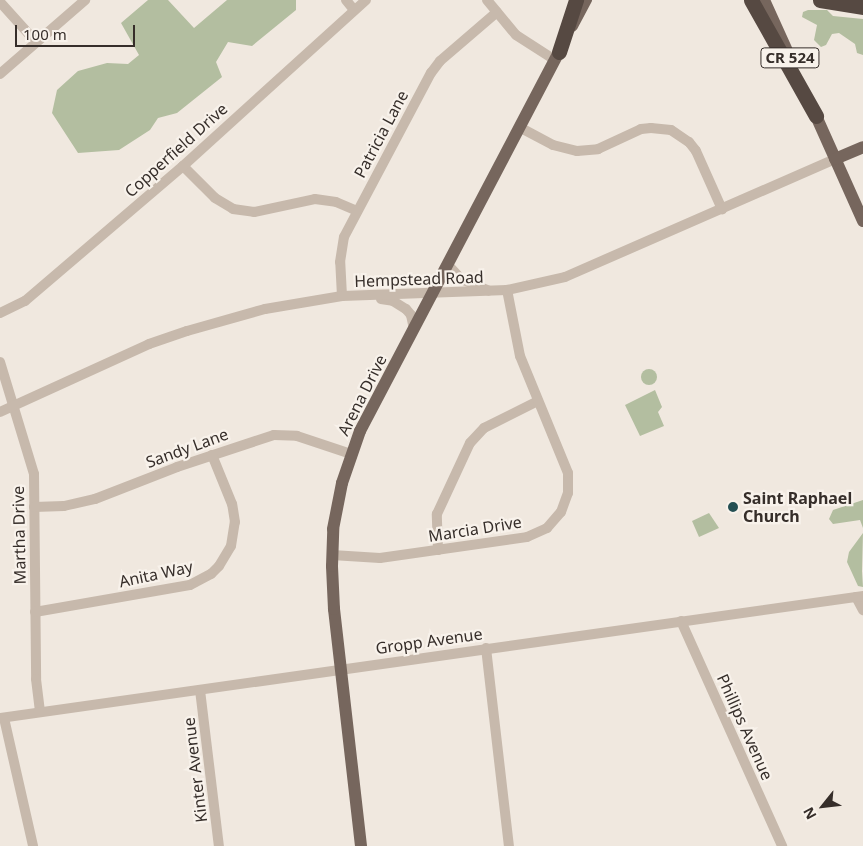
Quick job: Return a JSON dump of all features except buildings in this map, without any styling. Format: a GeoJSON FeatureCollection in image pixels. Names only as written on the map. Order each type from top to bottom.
{"type":"FeatureCollection","features":[{"type":"Feature","properties":{"kind":"highway"},"geometry":{"type":"LineString","coordinates":[[557,56],[576,0]]}},
{"type":"Feature","properties":{"kind":"highway"},"geometry":{"type":"LineString","coordinates":[[751,0],[816,116]]}},
{"type":"Feature","properties":{"kind":"highway"},"geometry":{"type":"LineString","coordinates":[[820,0],[863,7]]}},
{"type":"Feature","properties":{"kind":"main road","name":"Arena Drive"},"geometry":{"type":"LineString","coordinates":[[361,846],[334,609],[332,555],[337,502],[360,431],[521,128],[586,0]]}},
{"type":"Feature","properties":{"kind":"main road","name":"CR 524"},"geometry":{"type":"LineString","coordinates":[[764,0],[863,221]]}},
{"type":"Feature","properties":{"kind":"main road"},"geometry":{"type":"LineString","coordinates":[[835,159],[863,148]]}},
{"type":"Feature","properties":{"kind":"street"},"geometry":{"type":"LineString","coordinates":[[0,74],[85,0]]}},
{"type":"Feature","properties":{"kind":"street"},"geometry":{"type":"LineString","coordinates":[[346,0],[354,10]]}},
{"type":"Feature","properties":{"kind":"street","name":"Copperfield Drive"},"geometry":{"type":"LineString","coordinates":[[0,313],[25,301],[183,166],[366,0]]}},
{"type":"Feature","properties":{"kind":"street"},"geometry":{"type":"LineString","coordinates":[[487,0],[516,35],[557,56]]}},
{"type":"Feature","properties":{"kind":"street"},"geometry":{"type":"LineString","coordinates":[[0,2],[36,42]]}},
{"type":"Feature","properties":{"kind":"street","name":"Patricia Lane"},"geometry":{"type":"LineString","coordinates":[[342,296],[341,250],[344,237],[431,73],[440,61],[497,12]]}},
{"type":"Feature","properties":{"kind":"street"},"geometry":{"type":"LineString","coordinates":[[521,128],[554,145],[578,151],[598,149],[641,129],[671,130],[689,142],[696,151],[722,209]]}},
{"type":"Feature","properties":{"kind":"street","name":"Hempstead Road"},"geometry":{"type":"LineString","coordinates":[[0,412],[120,356],[187,331],[265,309],[342,296],[370,297],[493,292],[546,283],[589,268],[835,159]]}},
{"type":"Feature","properties":{"kind":"street"},"geometry":{"type":"LineString","coordinates":[[183,166],[215,198],[233,209],[254,212],[315,200],[336,202],[357,211]]}},
{"type":"Feature","properties":{"kind":"street"},"geometry":{"type":"LineString","coordinates":[[448,265],[461,279],[493,292]]}},
{"type":"Feature","properties":{"kind":"street","name":"Marcia Drive"},"geometry":{"type":"LineString","coordinates":[[332,555],[380,558],[527,537],[547,528],[561,512],[568,493],[568,473],[520,356],[507,290]]}},
{"type":"Feature","properties":{"kind":"street"},"geometry":{"type":"LineString","coordinates":[[370,297],[400,304],[411,315],[414,329]]}},
{"type":"Feature","properties":{"kind":"street","name":"Martha Drive"},"geometry":{"type":"LineString","coordinates":[[0,362],[34,474],[36,679],[40,712]]}},
{"type":"Feature","properties":{"kind":"street"},"geometry":{"type":"LineString","coordinates":[[438,550],[437,514],[470,443],[484,428],[538,400]]}},
{"type":"Feature","properties":{"kind":"street","name":"Sandy Lane"},"geometry":{"type":"LineString","coordinates":[[34,506],[64,506],[95,499],[264,436],[286,434],[351,454]]}},
{"type":"Feature","properties":{"kind":"street","name":"Anita Way"},"geometry":{"type":"LineString","coordinates":[[35,612],[190,586],[211,574],[219,566],[231,546],[235,522],[232,504],[212,454]]}},
{"type":"Feature","properties":{"kind":"street"},"geometry":{"type":"LineString","coordinates":[[860,596],[863,610]]}},
{"type":"Feature","properties":{"kind":"street","name":"Gropp Avenue"},"geometry":{"type":"LineString","coordinates":[[2,718],[860,596]]}},
{"type":"Feature","properties":{"kind":"street","name":"Phillips Avenue"},"geometry":{"type":"LineString","coordinates":[[681,621],[782,846]]}},
{"type":"Feature","properties":{"kind":"street"},"geometry":{"type":"LineString","coordinates":[[486,648],[509,846]]}},
{"type":"Feature","properties":{"kind":"street","name":"Kinter Avenue"},"geometry":{"type":"LineString","coordinates":[[200,690],[219,846]]}},
{"type":"Feature","properties":{"kind":"street"},"geometry":{"type":"LineString","coordinates":[[2,718],[33,846]]}},
{"type":"Feature","properties":{"kind":"green space"},"geometry":{"type":"Polygon","coordinates":[[[148,0],[168,0],[194,28],[227,0],[296,0],[296,10],[252,46],[228,42],[216,62],[222,77],[177,113],[158,118],[150,130],[119,150],[78,153],[52,113],[57,90],[78,71],[107,63],[128,64],[139,55],[121,23],[148,0]]]}},
{"type":"Feature","properties":{"kind":"green space"},"geometry":{"type":"Polygon","coordinates":[[[808,10],[827,10],[833,16],[863,19],[863,55],[857,53],[855,44],[839,33],[832,34],[826,45],[821,47],[814,40],[817,25],[802,17],[803,12],[808,10]]]}},
{"type":"Feature","properties":{"kind":"green space"},"geometry":{"type":"Polygon","coordinates":[[[646,369],[652,369],[657,374],[655,383],[646,385],[641,380],[641,374],[646,369]]]}},
{"type":"Feature","properties":{"kind":"green space"},"geometry":{"type":"Polygon","coordinates":[[[655,390],[662,407],[658,412],[664,426],[640,436],[625,405],[655,390]]]}},
{"type":"Feature","properties":{"kind":"green space"},"geometry":{"type":"Polygon","coordinates":[[[863,500],[863,528],[860,520],[833,524],[829,519],[833,510],[863,500]]]}},
{"type":"Feature","properties":{"kind":"green space"},"geometry":{"type":"Polygon","coordinates":[[[709,513],[719,528],[699,537],[692,521],[709,513]]]}},
{"type":"Feature","properties":{"kind":"green space"},"geometry":{"type":"Polygon","coordinates":[[[863,533],[863,587],[858,586],[847,562],[849,552],[863,533]]]}},
{"type":"Feature","properties":{"kind":"place","name":"Saint Raphael Church"},"geometry":{"type":"Point","coordinates":[733,507]}}]}
